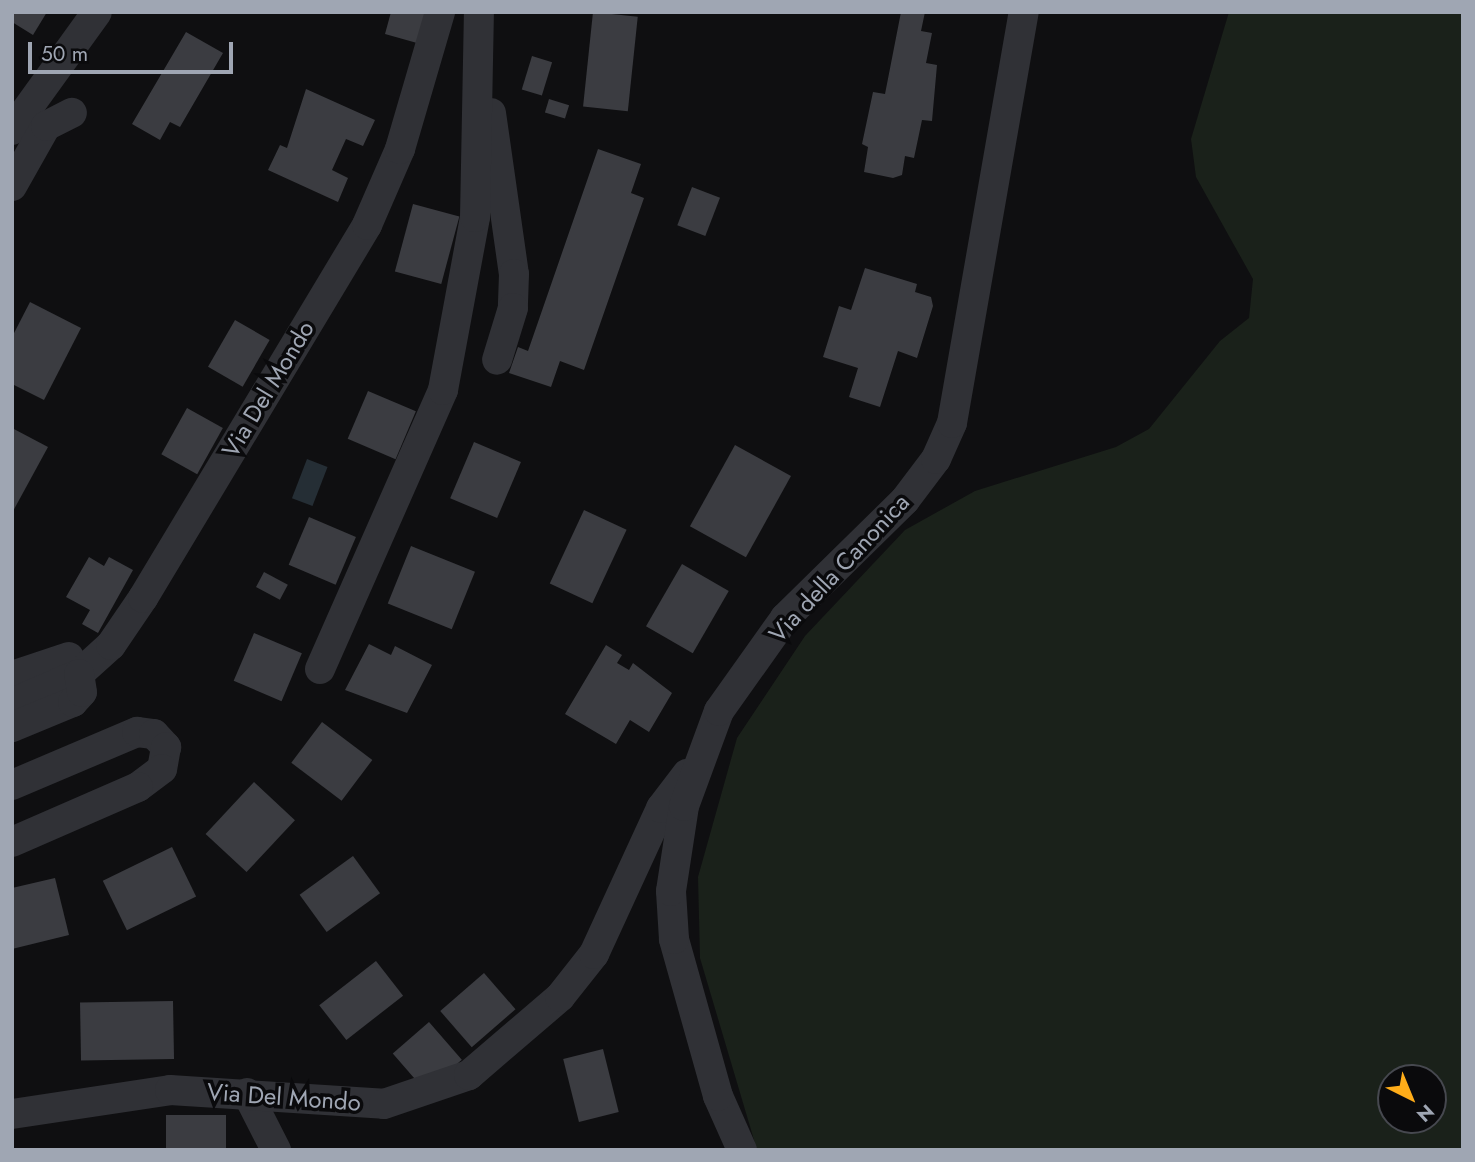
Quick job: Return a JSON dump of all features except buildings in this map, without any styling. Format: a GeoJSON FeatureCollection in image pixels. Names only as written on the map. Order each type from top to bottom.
{"type":"FeatureCollection","features":[{"type":"Feature","properties":{"kind":"street"},"geometry":{"type":"LineString","coordinates":[[12,130],[97,12]]}},
{"type":"Feature","properties":{"kind":"street","name":"Via Del Mondo"},"geometry":{"type":"LineString","coordinates":[[12,703],[79,674],[111,645],[143,598],[367,225],[400,149],[440,12]]}},
{"type":"Feature","properties":{"kind":"street"},"geometry":{"type":"LineString","coordinates":[[320,668],[443,390],[475,217],[480,85],[479,12]]}},
{"type":"Feature","properties":{"kind":"street","name":"Via della Canonica"},"geometry":{"type":"LineString","coordinates":[[742,1150],[718,1096],[674,939],[671,891],[694,766],[719,711],[785,618],[905,499],[936,459],[952,423],[1024,12]]}},
{"type":"Feature","properties":{"kind":"street"},"geometry":{"type":"LineString","coordinates":[[480,85],[490,107],[514,274],[513,308],[497,360]]}},
{"type":"Feature","properties":{"kind":"street"},"geometry":{"type":"LineString","coordinates":[[12,186],[46,127],[72,113]]}},
{"type":"Feature","properties":{"kind":"street"},"geometry":{"type":"LineString","coordinates":[[12,676],[62,662],[143,598]]}},
{"type":"Feature","properties":{"kind":"street"},"geometry":{"type":"LineString","coordinates":[[12,727],[73,702],[82,692],[79,674]]}},
{"type":"Feature","properties":{"kind":"street"},"geometry":{"type":"LineString","coordinates":[[12,785],[137,732],[154,734],[166,747],[162,769],[138,787],[12,842]]}},
{"type":"Feature","properties":{"kind":"street","name":"Via Del Mondo"},"geometry":{"type":"LineString","coordinates":[[12,1114],[170,1090],[384,1104],[469,1075],[560,997],[594,954],[660,808],[694,766]]}},
{"type":"Feature","properties":{"kind":"street"},"geometry":{"type":"LineString","coordinates":[[247,1093],[276,1150]]}},
{"type":"Feature","properties":{"kind":"shaded area"},"geometry":{"type":"Polygon","coordinates":[[[1229,12],[1463,12],[1463,1150],[757,1150],[700,958],[698,877],[737,738],[805,636],[905,530],[975,491],[1116,447],[1149,429],[1220,341],[1249,318],[1253,279],[1196,177],[1191,139],[1229,12]]]}},
{"type":"Feature","properties":{"kind":"shaded area"},"geometry":{"type":"Polygon","coordinates":[[[307,459],[328,467],[312,506],[292,498],[307,459]]]}}]}
